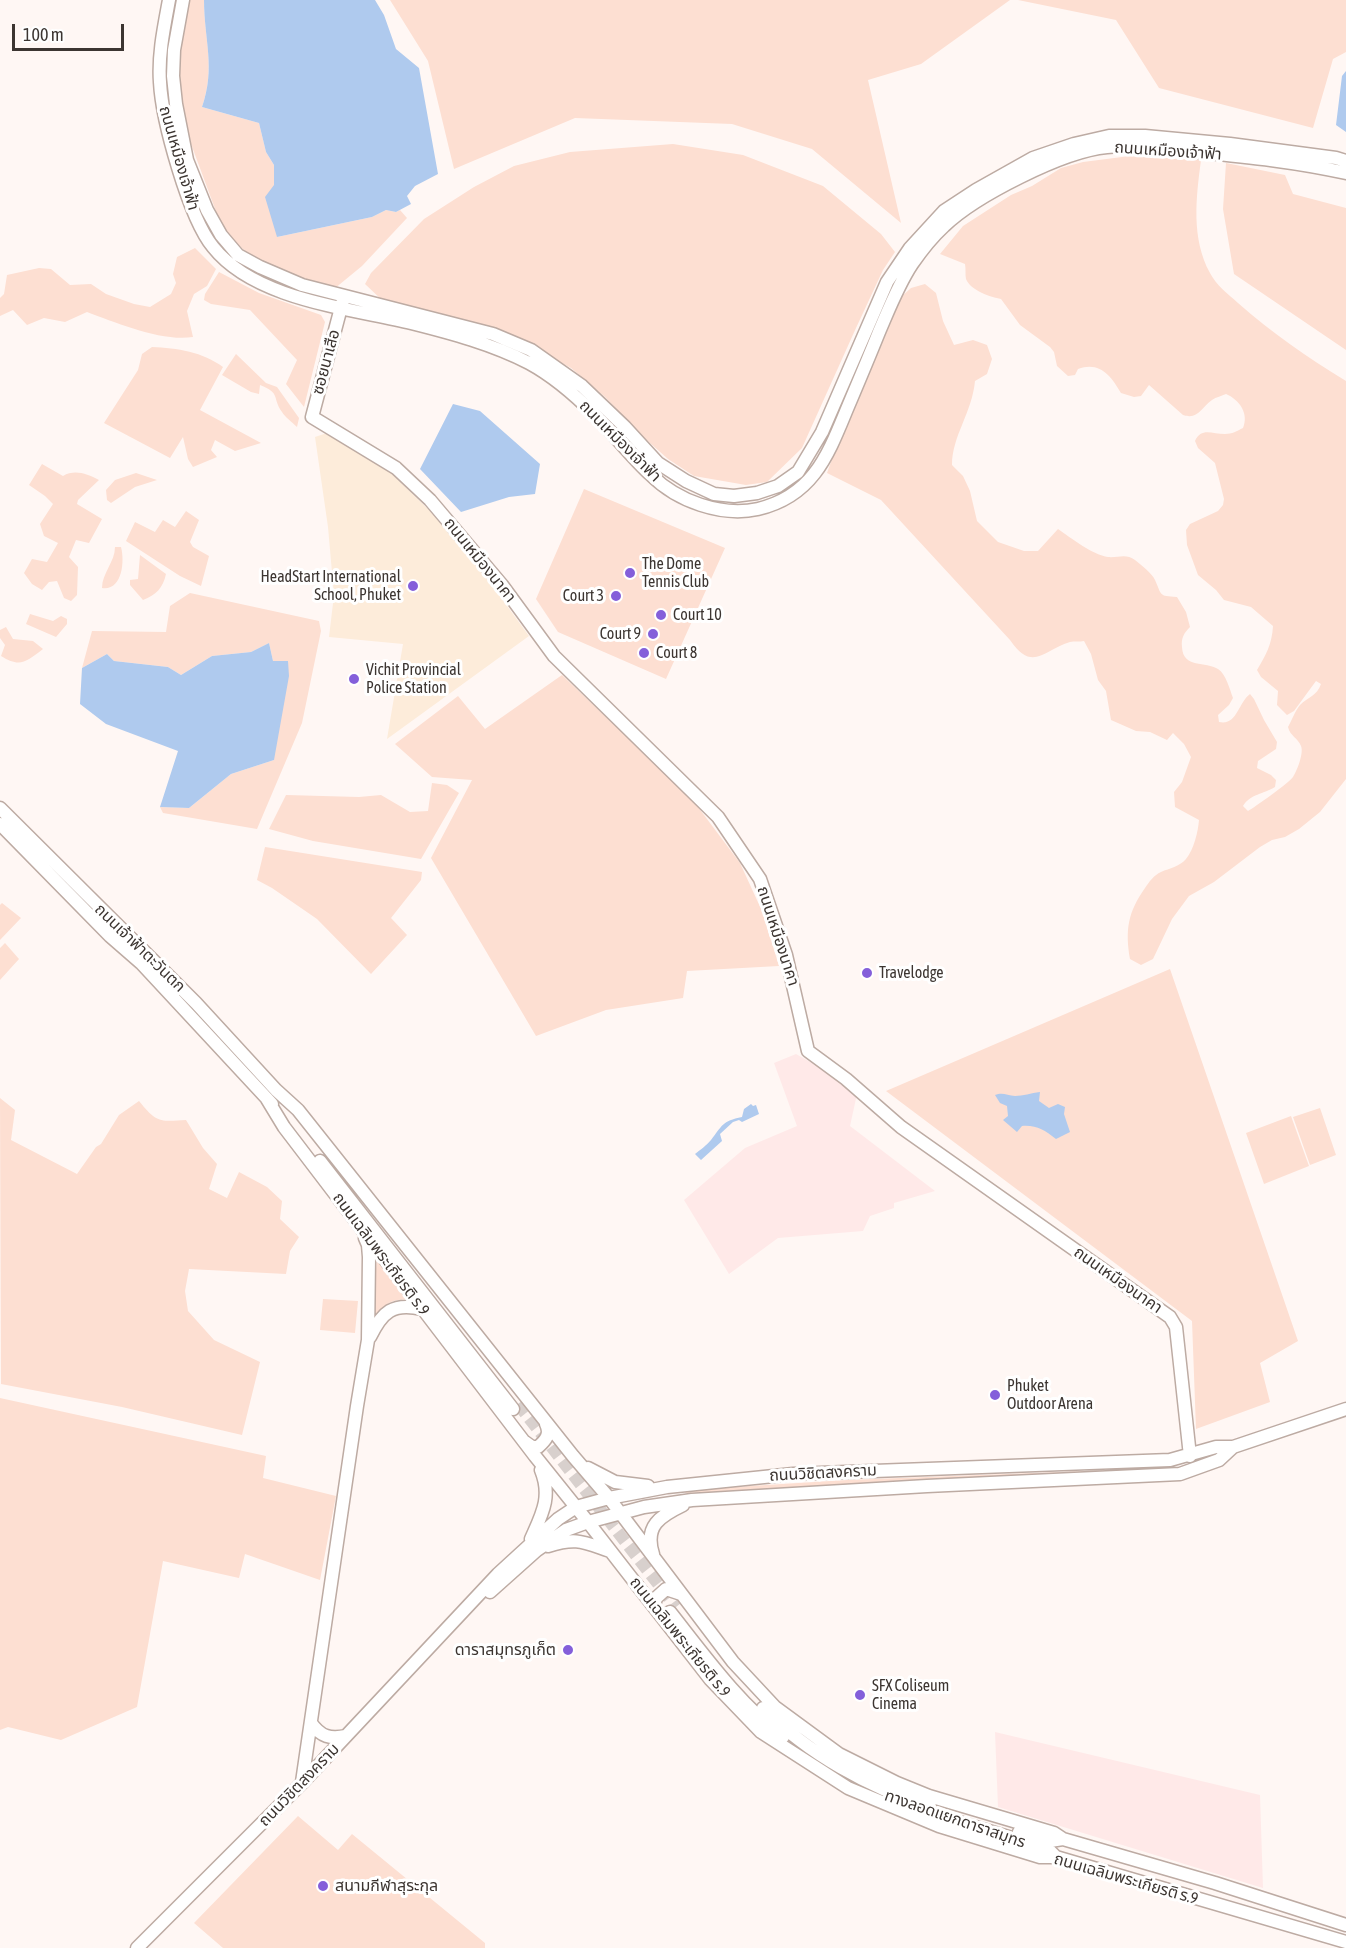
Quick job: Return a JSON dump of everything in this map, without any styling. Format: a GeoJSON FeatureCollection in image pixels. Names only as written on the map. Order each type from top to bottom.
{"type":"FeatureCollection","features":[{"type":"Feature","properties":{"kind":"main road","name":"ถนนเหมืองเจ้าฟ้า"},"geometry":{"type":"LineString","coordinates":[[169,0],[160,52],[160,84],[164,111],[180,173],[198,221],[211,246],[235,270],[257,282],[300,290],[480,342],[531,364],[571,392],[652,477],[681,497],[727,511],[757,509],[784,499],[808,482],[819,470],[835,438],[894,296],[911,266],[946,224],[991,194],[1032,171],[1074,154],[1105,147],[1146,147],[1220,153],[1346,172]]}},
{"type":"Feature","properties":{"kind":"main road","name":"ถนนเหมืองเจ้าฟ้า"},"geometry":{"type":"LineString","coordinates":[[183,0],[174,50],[173,75],[176,104],[187,160],[207,210],[220,235],[238,255],[300,290]]}},
{"type":"Feature","properties":{"kind":"main road","name":"ถนนเหมืองเจ้าฟ้า"},"geometry":{"type":"LineString","coordinates":[[343,302],[493,334],[531,351],[582,386],[625,427],[658,463],[686,481],[714,494],[734,496],[757,493],[778,486],[798,472],[822,432],[887,282],[910,248],[944,212],[976,190],[1033,158],[1074,144],[1109,136],[1145,136],[1230,144],[1346,161]]}},
{"type":"Feature","properties":{"kind":"main road","name":"ซอยนาเสือ"},"geometry":{"type":"LineString","coordinates":[[312,417],[343,302]]}},
{"type":"Feature","properties":{"kind":"main road","name":"ถนนเหมืองนาคา"},"geometry":{"type":"LineString","coordinates":[[312,417],[396,468],[430,500],[502,585],[554,656],[718,817],[760,879],[786,955],[808,1051],[846,1079],[901,1127],[1170,1317],[1176,1327],[1190,1456]]}},
{"type":"Feature","properties":{"kind":"main road","name":"ถนนเจ้าฟ้าตะวันตก"},"geometry":{"type":"LineString","coordinates":[[0,808],[196,1003],[272,1094]]}},
{"type":"Feature","properties":{"kind":"main road","name":"ถนนเจ้าฟ้าตะวันตก"},"geometry":{"type":"LineString","coordinates":[[0,824],[110,936],[141,963],[272,1094]]}},
{"type":"Feature","properties":{"kind":"main road","name":"ถนนเฉลิมพระเกียรติ ร.9"},"geometry":{"type":"LineString","coordinates":[[272,1094],[284,1127],[422,1309],[710,1679],[761,1732],[848,1788],[897,1810],[968,1836],[1040,1857],[1056,1857],[1346,1942]]}},
{"type":"Feature","properties":{"kind":"main road","name":"ถนนเฉลิมพระเกียรติ ร.9"},"geometry":{"type":"LineString","coordinates":[[272,1094],[305,1119],[573,1456],[609,1498],[733,1662],[775,1707],[839,1754],[929,1796],[1346,1925]]}},
{"type":"Feature","properties":{"kind":"main road"},"geometry":{"type":"LineString","coordinates":[[272,1094],[287,1120],[515,1406]]}},
{"type":"Feature","properties":{"kind":"main road"},"geometry":{"type":"LineString","coordinates":[[302,1783],[368,1340],[368,1245],[356,1221]]}},
{"type":"Feature","properties":{"kind":"main road"},"geometry":{"type":"LineString","coordinates":[[368,1340],[376,1325],[388,1311],[407,1305],[422,1309]]}},
{"type":"Feature","properties":{"kind":"main road","name":"ถนนวิชิตสงคราม"},"geometry":{"type":"LineString","coordinates":[[137,1948],[302,1783],[459,1618],[503,1581],[558,1519],[576,1507],[609,1498],[669,1487],[793,1474],[1170,1460],[1216,1447],[1233,1447],[1346,1409]]}},
{"type":"Feature","properties":{"kind":"main road"},"geometry":{"type":"LineString","coordinates":[[523,1440],[532,1447],[538,1447],[547,1437],[549,1430],[545,1420]]}},
{"type":"Feature","properties":{"kind":"main road","name":"ถนนวิชิตสงคราม"},"geometry":{"type":"LineString","coordinates":[[533,1546],[588,1522],[644,1507],[692,1500],[927,1486],[1155,1477],[1180,1474],[1219,1460],[1233,1447]]}},
{"type":"Feature","properties":{"kind":"main road"},"geometry":{"type":"LineString","coordinates":[[535,1456],[546,1483],[546,1497],[533,1546],[572,1540],[582,1541],[610,1551]]}},
{"type":"Feature","properties":{"kind":"main road"},"geometry":{"type":"LineString","coordinates":[[573,1456],[593,1472],[615,1482],[669,1487],[674,1503]]}},
{"type":"Feature","properties":{"kind":"main road"},"geometry":{"type":"LineString","coordinates":[[668,1577],[651,1552],[650,1536],[657,1520],[692,1500]]}},
{"type":"Feature","properties":{"kind":"main road"},"geometry":{"type":"LineString","coordinates":[[654,1606],[656,1598],[666,1588],[681,1594]]}},
{"type":"Feature","properties":{"kind":"main road","name":"ทางลอดแยกดาราสมุทร"},"geometry":{"type":"LineString","coordinates":[[1056,1857],[1048,1849],[917,1809],[845,1779],[806,1754],[769,1726],[727,1682],[673,1610],[775,1721],[827,1759],[911,1801],[1050,1841],[1063,1839]]}},
{"type":"Feature","properties":{"kind":"main road"},"geometry":{"type":"LineString","coordinates":[[311,1723],[317,1732],[326,1737],[346,1736]]}},
{"type":"Feature","properties":{"kind":"shaded area"},"geometry":{"type":"Polygon","coordinates":[[[188,0],[204,0],[209,66],[202,107],[259,123],[266,152],[274,165],[277,237],[372,217],[386,210],[396,212],[400,210],[407,218],[362,266],[334,289],[256,261],[233,240],[221,225],[187,133],[179,80],[183,22],[188,0]]]}},
{"type":"Feature","properties":{"kind":"shaded area"},"geometry":{"type":"Polygon","coordinates":[[[390,0],[1010,0],[921,64],[868,80],[901,223],[812,149],[732,124],[575,118],[454,169],[428,61],[390,0]]]}},
{"type":"Feature","properties":{"kind":"shaded area"},"geometry":{"type":"Polygon","coordinates":[[[1018,0],[1346,0],[1346,52],[1333,59],[1313,128],[1159,88],[1116,20],[1018,0]]]}},
{"type":"Feature","properties":{"kind":"shaded area"},"geometry":{"type":"Polygon","coordinates":[[[673,144],[743,155],[823,186],[881,234],[895,252],[883,270],[802,448],[767,482],[746,485],[694,476],[668,459],[641,435],[605,397],[571,368],[530,346],[384,302],[365,284],[371,273],[424,219],[474,187],[514,166],[570,152],[673,144]]]}},
{"type":"Feature","properties":{"kind":"shaded area"},"geometry":{"type":"Polygon","coordinates":[[[1130,156],[1201,160],[1197,232],[1204,260],[1213,277],[1226,293],[1264,324],[1304,354],[1346,381],[1346,779],[1320,812],[1299,829],[1260,847],[1214,882],[1189,896],[1172,919],[1153,959],[1141,965],[1130,959],[1128,930],[1131,913],[1154,877],[1186,859],[1198,830],[1199,820],[1175,807],[1174,792],[1182,782],[1191,757],[1184,744],[1173,733],[1167,740],[1150,732],[1136,731],[1111,720],[1106,691],[1098,680],[1091,654],[1084,641],[1070,642],[1032,657],[1018,650],[881,500],[827,473],[844,425],[901,297],[911,288],[925,284],[936,293],[943,321],[954,345],[973,340],[987,345],[992,359],[987,374],[975,381],[970,404],[953,454],[952,465],[963,476],[970,491],[977,521],[998,542],[1024,551],[1038,551],[1058,529],[1082,546],[1102,556],[1122,556],[1135,560],[1154,577],[1162,594],[1177,597],[1186,612],[1190,627],[1183,636],[1182,644],[1186,659],[1218,669],[1225,678],[1233,698],[1218,715],[1219,722],[1230,721],[1250,694],[1277,742],[1276,749],[1258,761],[1257,768],[1276,780],[1275,787],[1253,797],[1243,806],[1248,811],[1290,780],[1295,774],[1302,749],[1288,727],[1300,705],[1315,694],[1321,684],[1316,681],[1294,711],[1287,715],[1277,705],[1278,691],[1261,677],[1257,670],[1268,649],[1273,626],[1251,607],[1224,600],[1198,575],[1187,545],[1186,530],[1190,524],[1218,511],[1224,499],[1215,463],[1198,448],[1195,441],[1200,434],[1207,432],[1228,434],[1243,428],[1245,418],[1242,408],[1226,394],[1212,400],[1196,415],[1188,416],[1183,415],[1149,385],[1141,396],[1134,397],[1121,393],[1109,376],[1093,367],[1078,369],[1075,375],[1068,376],[1057,366],[1054,352],[1050,347],[1020,325],[1001,299],[972,287],[966,279],[965,264],[940,254],[963,226],[1011,195],[1032,186],[1061,168],[1083,162],[1130,156]]]}},
{"type":"Feature","properties":{"kind":"shaded area"},"geometry":{"type":"Polygon","coordinates":[[[1226,163],[1285,175],[1293,194],[1346,208],[1346,350],[1234,274],[1223,209],[1226,163]]]}},
{"type":"Feature","properties":{"kind":"shaded area"},"geometry":{"type":"Polygon","coordinates":[[[195,248],[216,269],[207,286],[194,294],[187,311],[193,337],[168,337],[154,334],[87,312],[65,322],[44,318],[27,325],[13,310],[0,316],[0,298],[4,294],[7,275],[39,268],[51,269],[70,285],[91,284],[106,294],[150,307],[171,294],[176,283],[173,274],[177,257],[195,248]]]}},
{"type":"Feature","properties":{"kind":"shaded area"},"geometry":{"type":"Polygon","coordinates":[[[219,272],[259,293],[321,315],[325,322],[304,407],[286,384],[297,360],[250,310],[211,304],[204,300],[205,294],[219,272]]]}},
{"type":"Feature","properties":{"kind":"shaded area"},"geometry":{"type":"Polygon","coordinates":[[[152,347],[189,352],[223,367],[200,410],[261,443],[235,451],[215,440],[211,450],[217,457],[193,467],[188,459],[183,437],[170,458],[104,423],[138,370],[142,354],[152,347]]]}},
{"type":"Feature","properties":{"kind":"shaded area"},"geometry":{"type":"Polygon","coordinates":[[[236,354],[266,383],[277,387],[299,418],[297,427],[283,414],[274,393],[267,388],[260,385],[259,394],[251,392],[222,375],[236,354]]]}},
{"type":"Feature","properties":{"kind":"shaded area","name":"HeadStart International School, Phuket"},"geometry":{"type":"Polygon","coordinates":[[[327,433],[392,474],[429,510],[486,577],[529,636],[387,739],[403,644],[329,637],[334,595],[328,527],[315,437],[327,433]]]}},
{"type":"Feature","properties":{"kind":"shaded area"},"geometry":{"type":"Polygon","coordinates":[[[42,464],[63,476],[76,473],[86,474],[99,480],[78,500],[77,504],[102,519],[89,543],[76,540],[69,557],[78,567],[77,595],[71,601],[64,598],[57,581],[49,582],[42,590],[32,584],[24,573],[32,559],[47,562],[58,543],[44,536],[40,524],[53,504],[29,485],[42,464]]]}},
{"type":"Feature","properties":{"kind":"shaded area"},"geometry":{"type":"Polygon","coordinates":[[[136,473],[157,480],[135,487],[111,503],[107,500],[106,490],[115,480],[136,473]]]}},
{"type":"Feature","properties":{"kind":"shaded area","name":"The Dome Tennis Club"},"geometry":{"type":"Polygon","coordinates":[[[584,489],[725,548],[666,679],[558,632],[536,599],[584,489]]]}},
{"type":"Feature","properties":{"kind":"shaded area"},"geometry":{"type":"Polygon","coordinates":[[[186,511],[199,520],[190,542],[193,547],[209,556],[201,586],[180,576],[126,541],[135,522],[155,532],[163,520],[175,527],[186,511]]]}},
{"type":"Feature","properties":{"kind":"shaded area"},"geometry":{"type":"Polygon","coordinates":[[[115,547],[121,547],[123,560],[121,574],[114,585],[102,588],[104,577],[113,558],[115,547]]]}},
{"type":"Feature","properties":{"kind":"shaded area"},"geometry":{"type":"Polygon","coordinates":[[[140,555],[166,574],[158,590],[143,600],[130,585],[130,580],[138,579],[140,555]]]}},
{"type":"Feature","properties":{"kind":"shaded area"},"geometry":{"type":"Polygon","coordinates":[[[190,593],[319,621],[321,631],[302,723],[257,829],[163,813],[160,807],[189,808],[231,774],[274,760],[273,661],[269,643],[251,652],[212,656],[181,675],[168,667],[114,661],[107,654],[82,668],[92,631],[166,632],[170,606],[190,593]]]}},
{"type":"Feature","properties":{"kind":"shaded area"},"geometry":{"type":"Polygon","coordinates":[[[30,614],[53,621],[61,616],[67,619],[67,624],[56,637],[26,624],[30,614]]]}},
{"type":"Feature","properties":{"kind":"shaded area"},"geometry":{"type":"Polygon","coordinates":[[[6,627],[13,639],[33,641],[43,649],[23,662],[13,662],[1,656],[5,645],[0,638],[0,630],[6,627]]]}},
{"type":"Feature","properties":{"kind":"shaded area"},"geometry":{"type":"Polygon","coordinates":[[[562,675],[692,799],[740,863],[762,911],[779,966],[687,971],[683,998],[606,1010],[536,1036],[431,858],[472,780],[432,777],[395,744],[458,696],[485,729],[562,675]]]}},
{"type":"Feature","properties":{"kind":"shaded area"},"geometry":{"type":"Polygon","coordinates":[[[432,783],[447,785],[459,793],[421,859],[313,841],[269,829],[286,795],[359,797],[381,795],[410,812],[428,811],[432,783]]]}},
{"type":"Feature","properties":{"kind":"shaded area"},"geometry":{"type":"Polygon","coordinates":[[[265,847],[422,872],[421,880],[391,918],[407,935],[371,974],[317,919],[257,880],[265,847]]]}},
{"type":"Feature","properties":{"kind":"shaded area"},"geometry":{"type":"Polygon","coordinates":[[[2,903],[21,918],[0,940],[0,905],[2,903]]]}},
{"type":"Feature","properties":{"kind":"shaded area"},"geometry":{"type":"Polygon","coordinates":[[[5,943],[19,959],[0,980],[0,948],[5,943]]]}},
{"type":"Feature","properties":{"kind":"shaded area"},"geometry":{"type":"Polygon","coordinates":[[[1170,969],[1298,1341],[1260,1363],[1270,1402],[1196,1429],[1192,1321],[886,1091],[1170,969]]]}},
{"type":"Feature","properties":{"kind":"shaded area"},"geometry":{"type":"Polygon","coordinates":[[[796,1054],[828,1072],[857,1094],[850,1126],[935,1191],[894,1203],[894,1208],[870,1216],[863,1231],[778,1238],[729,1274],[684,1200],[745,1148],[797,1126],[774,1063],[796,1054]]]}},
{"type":"Feature","properties":{"kind":"shaded area"},"geometry":{"type":"Polygon","coordinates":[[[0,1098],[15,1110],[11,1140],[77,1174],[96,1147],[101,1144],[119,1115],[139,1101],[154,1117],[170,1121],[186,1120],[203,1148],[217,1164],[209,1189],[227,1198],[239,1172],[267,1187],[282,1201],[280,1219],[299,1237],[290,1251],[286,1274],[189,1269],[185,1291],[188,1311],[214,1340],[260,1362],[242,1435],[122,1407],[1,1384],[0,1098]]]}},
{"type":"Feature","properties":{"kind":"shaded area"},"geometry":{"type":"Polygon","coordinates":[[[1320,1108],[1336,1155],[1310,1165],[1293,1117],[1320,1108]]]}},
{"type":"Feature","properties":{"kind":"shaded area"},"geometry":{"type":"Polygon","coordinates":[[[1291,1116],[1309,1166],[1264,1184],[1246,1133],[1291,1116]]]}},
{"type":"Feature","properties":{"kind":"shaded area"},"geometry":{"type":"Polygon","coordinates":[[[377,1258],[410,1300],[392,1301],[371,1318],[377,1258]]]}},
{"type":"Feature","properties":{"kind":"shaded area"},"geometry":{"type":"Polygon","coordinates":[[[323,1299],[358,1301],[355,1333],[320,1330],[323,1299]]]}},
{"type":"Feature","properties":{"kind":"shaded area"},"geometry":{"type":"Polygon","coordinates":[[[0,1398],[266,1456],[263,1478],[336,1496],[320,1580],[245,1554],[239,1578],[163,1561],[137,1707],[61,1740],[8,1727],[0,1730],[0,1398]]]}},
{"type":"Feature","properties":{"kind":"shaded area"},"geometry":{"type":"Polygon","coordinates":[[[1164,1468],[1165,1470],[945,1479],[770,1491],[685,1493],[685,1490],[847,1480],[1164,1468]]]}},
{"type":"Feature","properties":{"kind":"shaded area"},"geometry":{"type":"Polygon","coordinates":[[[995,1732],[1260,1795],[1263,1888],[998,1807],[995,1732]]]}},
{"type":"Feature","properties":{"kind":"shaded area","name":"สนามกีฬาสุระกุล"},"geometry":{"type":"Polygon","coordinates":[[[298,1816],[338,1850],[352,1834],[485,1943],[485,1948],[223,1948],[194,1923],[298,1816]]]}},
{"type":"Feature","properties":{"kind":"water"},"geometry":{"type":"Polygon","coordinates":[[[204,0],[375,0],[384,15],[396,49],[419,68],[438,174],[415,186],[407,196],[411,204],[396,212],[386,210],[372,217],[277,237],[265,197],[274,185],[274,165],[266,152],[259,123],[202,107],[209,66],[204,0]]]}},
{"type":"Feature","properties":{"kind":"water"},"geometry":{"type":"Polygon","coordinates":[[[1346,71],[1346,132],[1336,125],[1342,76],[1346,71]]]}},
{"type":"Feature","properties":{"kind":"water"},"geometry":{"type":"Polygon","coordinates":[[[453,404],[480,411],[540,464],[535,494],[509,497],[461,512],[420,469],[453,404]]]}},
{"type":"Feature","properties":{"kind":"water"},"geometry":{"type":"Polygon","coordinates":[[[269,643],[273,661],[288,661],[289,676],[274,760],[231,774],[189,808],[160,807],[178,751],[106,724],[80,704],[82,668],[107,654],[114,661],[168,667],[181,675],[212,656],[251,652],[269,643]]]}},
{"type":"Feature","properties":{"kind":"water"},"geometry":{"type":"Polygon","coordinates":[[[1040,1092],[1039,1101],[1049,1108],[1058,1104],[1065,1107],[1064,1114],[1070,1132],[1056,1139],[1032,1126],[1022,1126],[1017,1132],[1003,1120],[1008,1116],[1007,1106],[1000,1103],[995,1095],[1018,1096],[1040,1092]]]}},
{"type":"Feature","properties":{"kind":"water"},"geometry":{"type":"Polygon","coordinates":[[[751,1104],[756,1105],[759,1114],[742,1122],[739,1120],[733,1122],[720,1134],[722,1141],[701,1160],[695,1154],[723,1125],[730,1120],[742,1117],[744,1109],[751,1104]]]}},
{"type":"Feature","properties":{"kind":"tunnel"},"geometry":{"type":"LineString","coordinates":[[518,1404],[676,1607]]}},
{"type":"Feature","properties":{"kind":"place","name":"The Dome Tennis Club"},"geometry":{"type":"Point","coordinates":[630,573]}},
{"type":"Feature","properties":{"kind":"place","name":"HeadStart International School, Phuket"},"geometry":{"type":"Point","coordinates":[413,586]}},
{"type":"Feature","properties":{"kind":"place","name":"Court 3"},"geometry":{"type":"Point","coordinates":[616,596]}},
{"type":"Feature","properties":{"kind":"place","name":"Court 10"},"geometry":{"type":"Point","coordinates":[661,615]}},
{"type":"Feature","properties":{"kind":"place","name":"Court 9"},"geometry":{"type":"Point","coordinates":[653,634]}},
{"type":"Feature","properties":{"kind":"place","name":"Court 8"},"geometry":{"type":"Point","coordinates":[644,653]}},
{"type":"Feature","properties":{"kind":"place","name":"Vichit Provincial Police Station"},"geometry":{"type":"Point","coordinates":[354,679]}},
{"type":"Feature","properties":{"kind":"place","name":"Travelodge"},"geometry":{"type":"Point","coordinates":[867,973]}},
{"type":"Feature","properties":{"kind":"place","name":"Phuket Outdoor Arena"},"geometry":{"type":"Point","coordinates":[995,1395]}},
{"type":"Feature","properties":{"kind":"place","name":"ดาราสมุทรภูเก็ต"},"geometry":{"type":"Point","coordinates":[568,1650]}},
{"type":"Feature","properties":{"kind":"place","name":"SFX Coliseum Cinema"},"geometry":{"type":"Point","coordinates":[860,1695]}},
{"type":"Feature","properties":{"kind":"place","name":"สนามกีฬาสุระกุล"},"geometry":{"type":"Point","coordinates":[323,1886]}}]}
